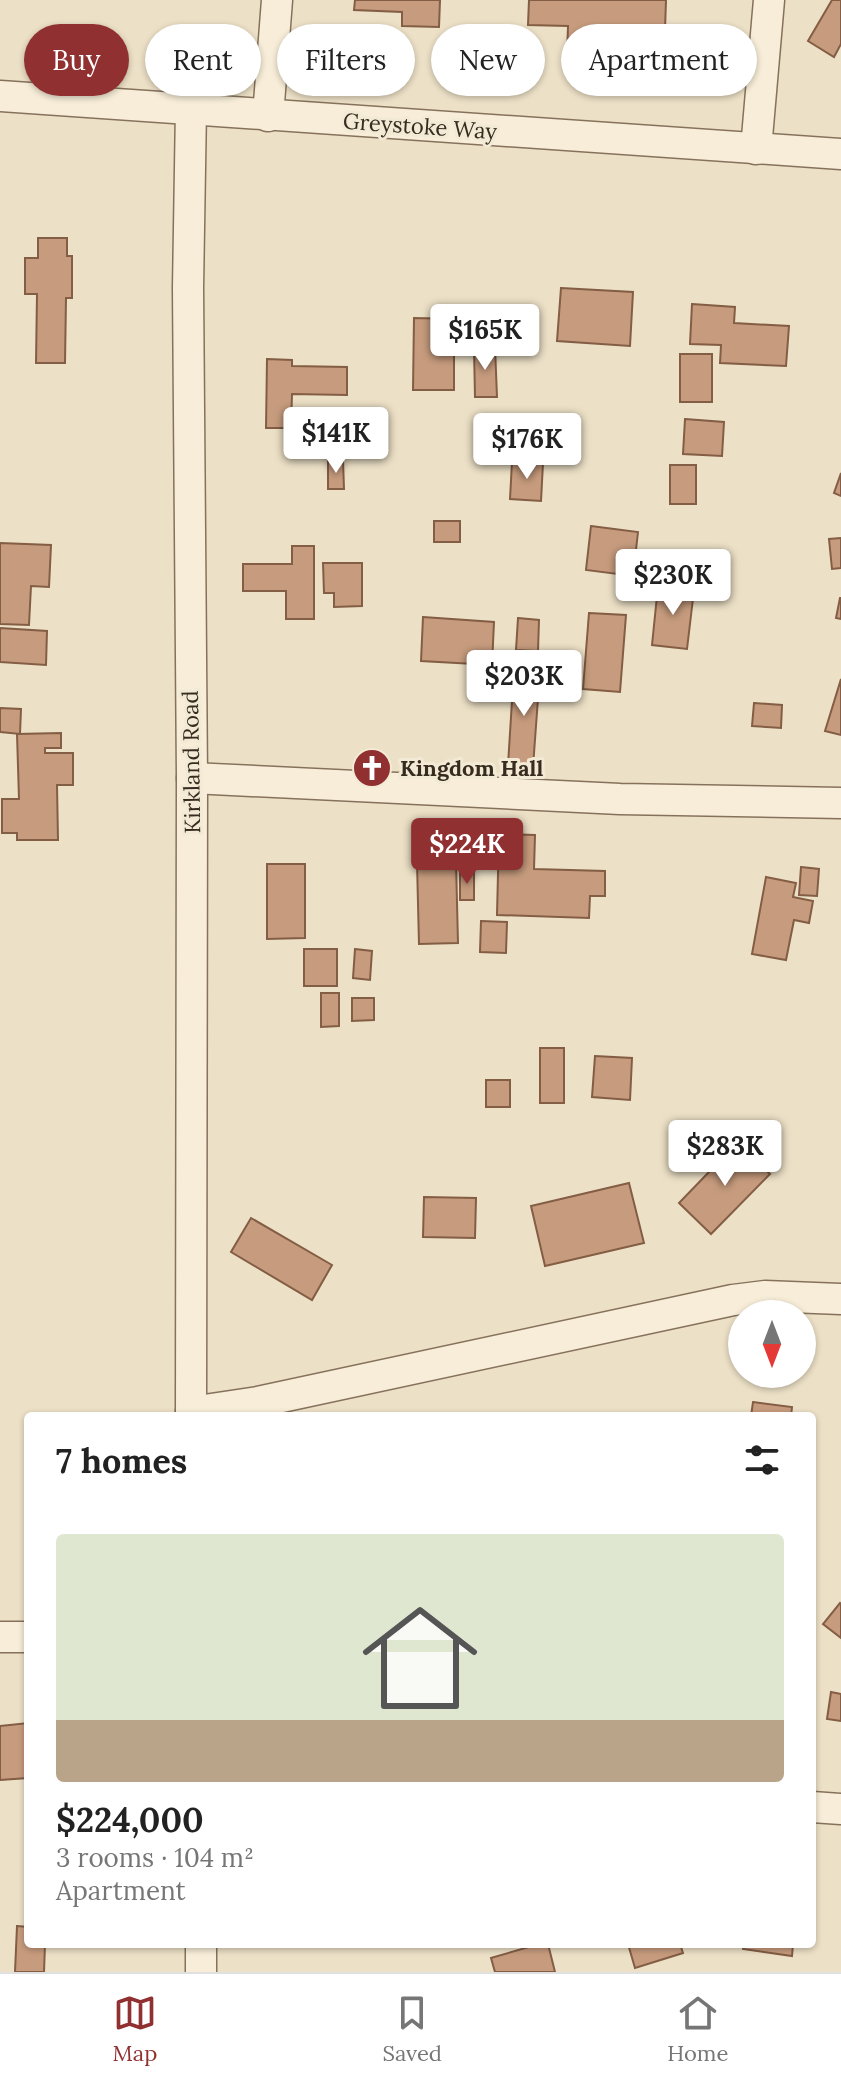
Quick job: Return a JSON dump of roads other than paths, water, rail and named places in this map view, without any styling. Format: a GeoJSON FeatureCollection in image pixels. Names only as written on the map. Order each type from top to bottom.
{"type":"FeatureCollection","features":[{"type":"Feature","properties":{"kind":"street"},"geometry":{"type":"LineString","coordinates":[[268,116],[277,0]]}},
{"type":"Feature","properties":{"kind":"street"},"geometry":{"type":"LineString","coordinates":[[756,149],[769,0]]}},
{"type":"Feature","properties":{"kind":"street","name":"Greystoke Way"},"geometry":{"type":"LineString","coordinates":[[0,96],[841,154]]}},
{"type":"Feature","properties":{"kind":"street","name":"Kirkland Road"},"geometry":{"type":"LineString","coordinates":[[191,108],[188,288],[192,778],[191,1412]]}},
{"type":"Feature","properties":{"kind":"street"},"geometry":{"type":"LineString","coordinates":[[192,778],[620,799],[841,803]]}},
{"type":"Feature","properties":{"kind":"street"},"geometry":{"type":"LineString","coordinates":[[202,1412],[733,1300],[765,1296],[841,1299]]}},
{"type":"Feature","properties":{"kind":"street"},"geometry":{"type":"LineString","coordinates":[[0,1637],[24,1637]]}},
{"type":"Feature","properties":{"kind":"street"},"geometry":{"type":"LineString","coordinates":[[816,1807],[841,1809]]}},
{"type":"Feature","properties":{"kind":"street"},"geometry":{"type":"LineString","coordinates":[[201,1948],[201,1972]]}},
{"type":"Feature","properties":{"kind":"place","name":"Kingdom Hall"},"geometry":{"type":"Point","coordinates":[372,768]}}]}
